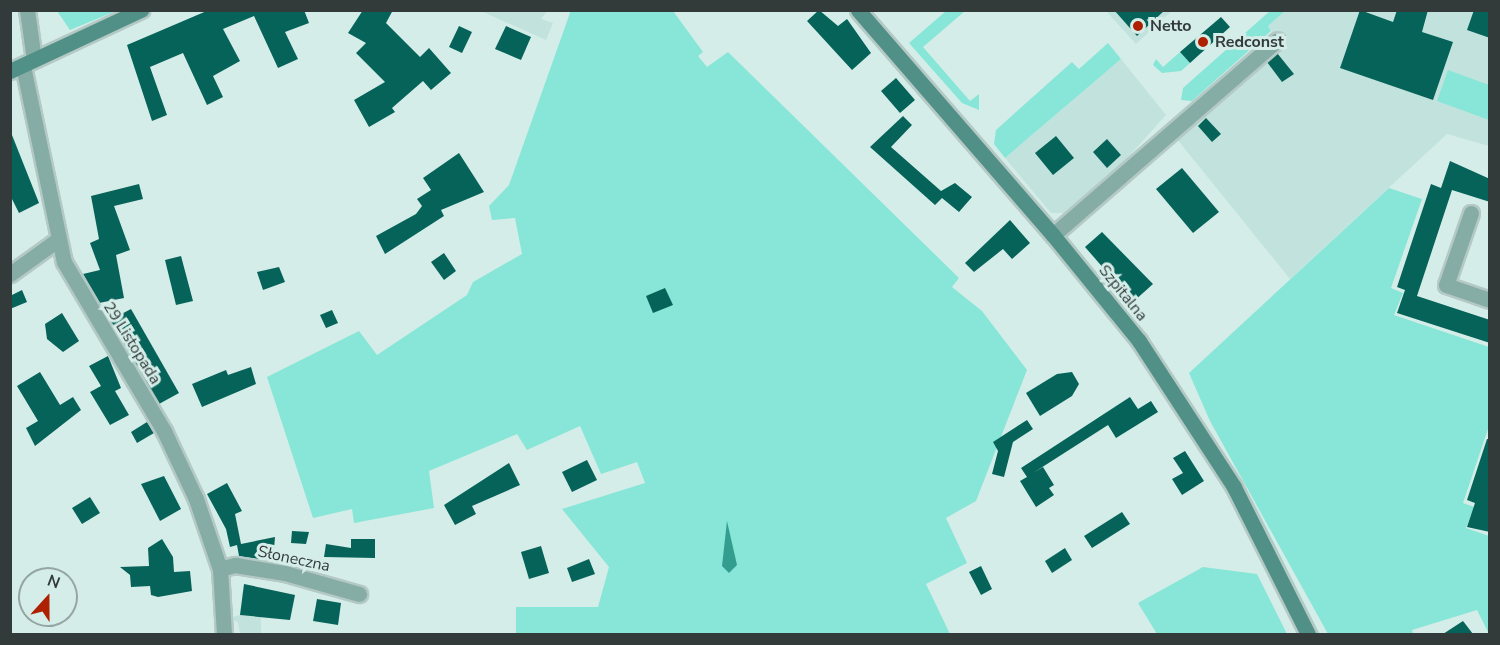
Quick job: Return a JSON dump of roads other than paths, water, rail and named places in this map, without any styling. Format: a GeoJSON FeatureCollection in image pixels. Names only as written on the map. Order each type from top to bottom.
{"type":"FeatureCollection","features":[{"type":"Feature","properties":{"kind":"street","name":"29 Listopada"},"geometry":{"type":"LineString","coordinates":[[27,10],[23,66],[56,241],[89,310],[164,431],[196,499],[220,569],[224,634]]}},
{"type":"Feature","properties":{"kind":"street"},"geometry":{"type":"LineString","coordinates":[[23,66],[141,10]]}},
{"type":"Feature","properties":{"kind":"street","name":"Szpitalna"},"geometry":{"type":"LineString","coordinates":[[858,10],[1053,234],[1139,341],[1212,453],[1308,634]]}},
{"type":"Feature","properties":{"kind":"street"},"geometry":{"type":"LineString","coordinates":[[1053,234],[1277,40]]}},
{"type":"Feature","properties":{"kind":"street"},"geometry":{"type":"LineString","coordinates":[[1471,213],[1446,285],[1490,300]]}},
{"type":"Feature","properties":{"kind":"street"},"geometry":{"type":"LineString","coordinates":[[10,273],[56,241]]}},
{"type":"Feature","properties":{"kind":"street","name":"Słoneczna"},"geometry":{"type":"LineString","coordinates":[[220,569],[235,565],[285,573],[359,594]]}},
{"type":"Feature","properties":{"kind":"place","name":"Netto"},"geometry":{"type":"Point","coordinates":[1138,26]}},
{"type":"Feature","properties":{"kind":"place","name":"Redconst"},"geometry":{"type":"Point","coordinates":[1203,42]}}]}
